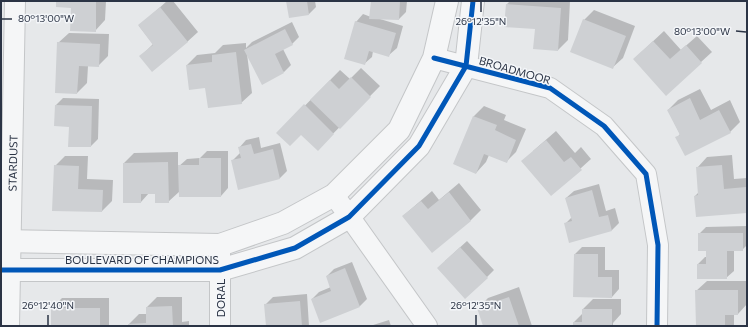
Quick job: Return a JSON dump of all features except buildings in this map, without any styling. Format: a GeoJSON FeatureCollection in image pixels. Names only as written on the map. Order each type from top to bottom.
{"type":"FeatureCollection","features":[{"type":"Feature","properties":{"kind":"street","name":"STARDUST"},"geometry":{"type":"LineString","coordinates":[[9,326],[5,270],[15,1]]}},
{"type":"Feature","properties":{"kind":"street","name":"BOULEVARD OF CHAMPIONS"},"geometry":{"type":"LineString","coordinates":[[6,241],[220,245],[283,223],[334,195],[399,130],[434,58],[447,1]]}},
{"type":"Feature","properties":{"kind":"street","name":"BOULEVARD OF CHAMPIONS"},"geometry":{"type":"LineString","coordinates":[[5,270],[220,270],[295,248],[349,217],[419,146],[466,66],[473,1]]}},
{"type":"Feature","properties":{"kind":"street","name":"BROADMOOR"},"geometry":{"type":"LineString","coordinates":[[434,58],[550,88],[604,126],[646,174],[658,245],[657,326]]}},
{"type":"Feature","properties":{"kind":"street"},"geometry":{"type":"LineString","coordinates":[[334,195],[427,326]]}},
{"type":"Feature","properties":{"kind":"street","name":"DORAL"},"geometry":{"type":"LineString","coordinates":[[220,245],[220,326]]}},
{"type":"Feature","properties":{"kind":"cycle path"},"geometry":{"type":"LineString","coordinates":[[1,270],[220,270],[295,248],[349,217],[419,146],[466,66],[473,1]]}},
{"type":"Feature","properties":{"kind":"cycle path"},"geometry":{"type":"LineString","coordinates":[[434,58],[550,88],[604,126],[646,174],[658,245],[657,326]]}}]}
